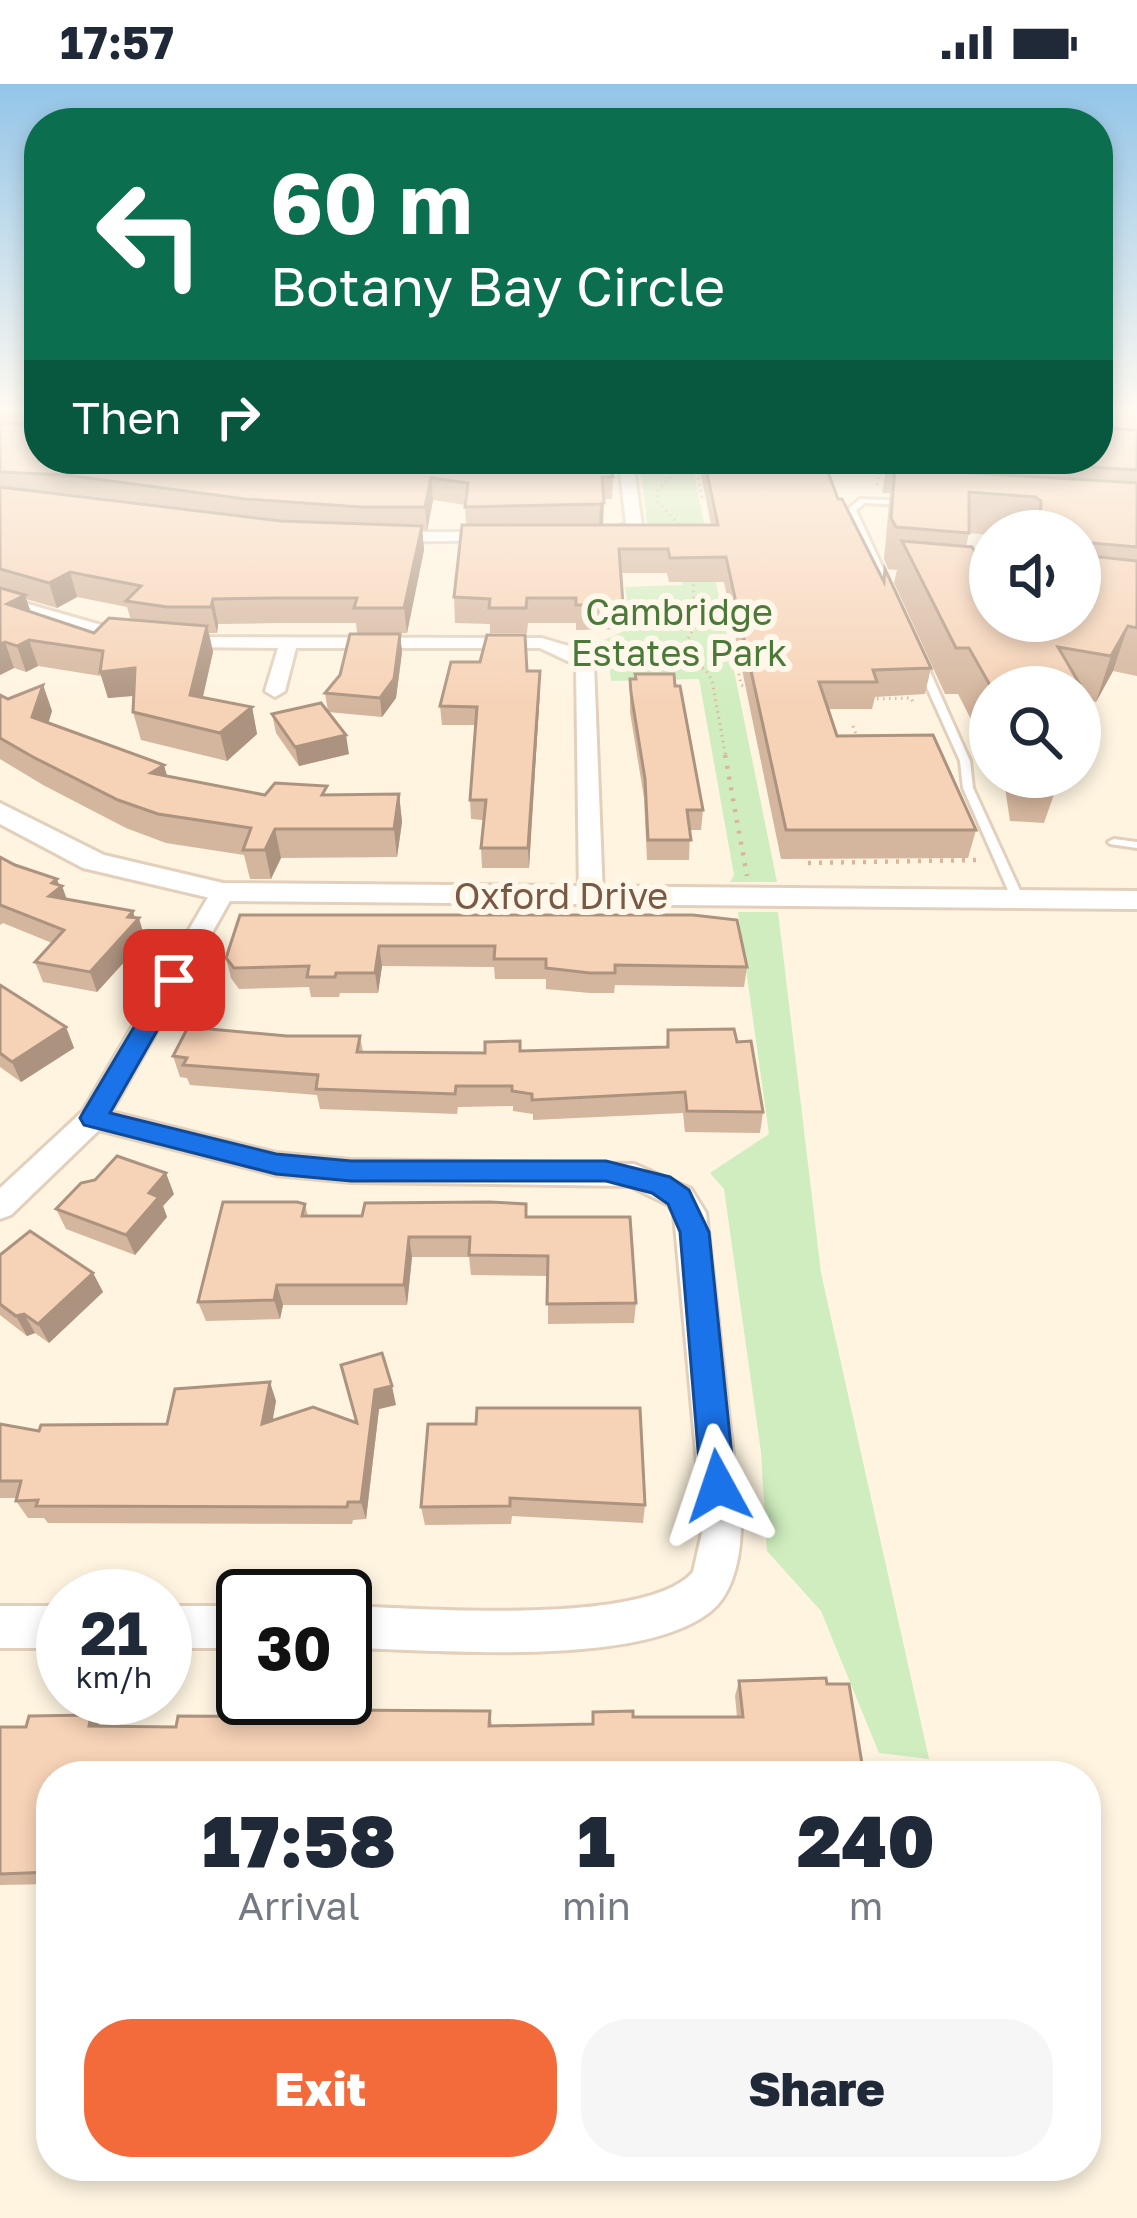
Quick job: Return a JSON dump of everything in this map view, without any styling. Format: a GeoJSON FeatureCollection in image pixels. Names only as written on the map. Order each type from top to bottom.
{"type":"FeatureCollection","features":[{"type":"Feature","properties":{"kind":"street"},"geometry":{"type":"LineString","coordinates":[[577,537],[611,536],[634,525],[632,513]]}},
{"type":"Feature","properties":{"kind":"street"},"geometry":{"type":"LineString","coordinates":[[353,537],[510,537]]}},
{"type":"Feature","properties":{"kind":"street"},"geometry":{"type":"LineString","coordinates":[[0,601],[143,640],[542,644],[575,654],[585,664],[591,896]]}},
{"type":"Feature","properties":{"kind":"street"},"geometry":{"type":"LineString","coordinates":[[275,692],[288,644]]}},
{"type":"Feature","properties":{"kind":"street","name":"Oxford Drive"},"geometry":{"type":"LineString","coordinates":[[0,812],[94,862],[223,892],[1137,900]]}},
{"type":"Feature","properties":{"kind":"street"},"geometry":{"type":"LineString","coordinates":[[0,1207],[93,1118],[223,892]]}},
{"type":"Feature","properties":{"kind":"street"},"geometry":{"type":"LineString","coordinates":[[93,1118],[276,1164],[351,1171],[634,1175],[680,1197],[690,1213],[722,1528],[722,1558],[697,1598],[678,1610],[624,1625],[372,1627]]}},
{"type":"Feature","properties":{"kind":"street"},"geometry":{"type":"LineString","coordinates":[[0,1627],[36,1627]]}},
{"type":"Feature","properties":{"kind":"lane"},"geometry":{"type":"LineString","coordinates":[[854,513],[900,615]]}},
{"type":"Feature","properties":{"kind":"lane"},"geometry":{"type":"LineString","coordinates":[[882,575],[896,576]]}},
{"type":"Feature","properties":{"kind":"lane"},"geometry":{"type":"LineString","coordinates":[[916,651],[965,761],[968,788],[1017,898]]}},
{"type":"Feature","properties":{"kind":"lane"},"geometry":{"type":"LineString","coordinates":[[1114,842],[1137,845]]}},
{"type":"Feature","properties":{"kind":"path"},"geometry":{"type":"LineString","coordinates":[[672,513],[687,536]]}},
{"type":"Feature","properties":{"kind":"path"},"geometry":{"type":"LineString","coordinates":[[962,551],[962,545],[969,546]]}},
{"type":"Feature","properties":{"kind":"path"},"geometry":{"type":"LineString","coordinates":[[603,663],[646,662],[674,655],[695,639],[699,622],[693,578]]}},
{"type":"Feature","properties":{"kind":"path"},"geometry":{"type":"LineString","coordinates":[[751,689],[741,685],[735,654],[762,650]]}},
{"type":"Feature","properties":{"kind":"path"},"geometry":{"type":"LineString","coordinates":[[674,655],[705,669],[712,680],[748,879]]}},
{"type":"Feature","properties":{"kind":"path"},"geometry":{"type":"LineString","coordinates":[[864,699],[911,698],[915,708]]}},
{"type":"Feature","properties":{"kind":"path"},"geometry":{"type":"LineString","coordinates":[[853,726],[863,756]]}},
{"type":"Feature","properties":{"kind":"path"},"geometry":{"type":"LineString","coordinates":[[838,740],[857,740]]}},
{"type":"Feature","properties":{"kind":"path"},"geometry":{"type":"LineString","coordinates":[[808,863],[979,861],[970,841]]}},
{"type":"Feature","properties":{"kind":"path"},"geometry":{"type":"LineString","coordinates":[[871,843],[877,862]]}},
{"type":"Feature","properties":{"kind":"green space","name":"Cambridge Estates Park"},"geometry":{"type":"Polygon","coordinates":[[[646,513],[702,513],[777,882],[730,882],[734,875],[699,679],[611,681],[609,660],[597,643],[631,628],[625,587],[682,585],[681,551],[668,528],[647,524],[646,513]]]}},
{"type":"Feature","properties":{"kind":"green space"},"geometry":{"type":"Polygon","coordinates":[[[738,912],[778,912],[821,1273],[929,1759],[879,1753],[821,1611],[767,1551],[761,1452],[724,1189],[710,1173],[769,1134],[738,912]]]}},
{"type":"Feature","properties":{"kind":"building"},"geometry":{"type":"Polygon","coordinates":[[[0,513],[211,513],[281,521],[422,526],[404,608],[354,608],[357,598],[213,599],[211,607],[167,607],[126,601],[141,586],[70,572],[49,583],[0,569],[0,513]]]}},
{"type":"Feature","properties":{"kind":"building"},"geometry":{"type":"Polygon","coordinates":[[[715,513],[849,513],[884,582],[885,569],[931,668],[873,670],[877,682],[819,682],[837,736],[933,735],[976,830],[786,830],[726,557],[670,558],[668,549],[619,549],[623,604],[576,605],[576,598],[527,598],[526,608],[489,608],[490,599],[454,597],[462,525],[718,525],[715,513]]]}},
{"type":"Feature","properties":{"kind":"building"},"geometry":{"type":"Polygon","coordinates":[[[891,513],[969,513],[969,533],[896,527],[891,513]]]}},
{"type":"Feature","properties":{"kind":"building"},"geometry":{"type":"Polygon","coordinates":[[[1101,513],[1137,513],[1137,547],[1101,544],[1101,513]]]}},
{"type":"Feature","properties":{"kind":"building"},"geometry":{"type":"Polygon","coordinates":[[[902,541],[969,547],[969,642],[1101,642],[1101,557],[1137,561],[1137,628],[1128,626],[1111,656],[1058,647],[1069,666],[979,666],[969,648],[956,648],[902,541]]]}},
{"type":"Feature","properties":{"kind":"building"},"geometry":{"type":"Polygon","coordinates":[[[0,588],[25,595],[7,604],[94,633],[109,618],[207,626],[190,695],[252,707],[220,733],[133,712],[135,668],[100,672],[103,651],[29,640],[17,646],[0,644],[0,588]]]}},
{"type":"Feature","properties":{"kind":"building"},"geometry":{"type":"Polygon","coordinates":[[[350,634],[400,634],[394,679],[380,698],[325,693],[340,675],[350,634]]]}},
{"type":"Feature","properties":{"kind":"building"},"geometry":{"type":"Polygon","coordinates":[[[487,635],[525,635],[527,671],[540,671],[528,848],[481,848],[486,800],[470,800],[477,707],[440,706],[451,662],[480,662],[487,635]]]}},
{"type":"Feature","properties":{"kind":"building"},"geometry":{"type":"Polygon","coordinates":[[[635,674],[674,674],[675,686],[680,686],[703,810],[687,810],[691,840],[648,840],[645,779],[631,693],[630,679],[636,679],[635,674]]]}},
{"type":"Feature","properties":{"kind":"building"},"geometry":{"type":"Polygon","coordinates":[[[43,685],[32,717],[164,765],[151,773],[265,795],[275,783],[327,786],[322,795],[399,794],[394,829],[275,829],[265,850],[243,850],[251,828],[158,814],[118,800],[0,738],[0,695],[8,699],[43,685]]]}},
{"type":"Feature","properties":{"kind":"building"},"geometry":{"type":"Polygon","coordinates":[[[321,703],[346,735],[295,747],[272,714],[321,703]]]}},
{"type":"Feature","properties":{"kind":"building"},"geometry":{"type":"Polygon","coordinates":[[[0,857],[57,879],[52,883],[62,886],[49,896],[133,911],[128,917],[139,918],[90,972],[35,962],[64,930],[0,905],[0,857]]]}},
{"type":"Feature","properties":{"kind":"building"},"geometry":{"type":"Polygon","coordinates":[[[240,915],[693,915],[737,920],[747,967],[615,965],[615,973],[590,973],[546,968],[546,959],[494,959],[495,946],[379,946],[375,973],[307,977],[309,966],[234,968],[226,958],[240,915]]]}},
{"type":"Feature","properties":{"kind":"building"},"geometry":{"type":"Polygon","coordinates":[[[0,985],[66,1027],[12,1062],[0,1053],[0,985]]]}},
{"type":"Feature","properties":{"kind":"building"},"geometry":{"type":"Polygon","coordinates":[[[188,1027],[287,1036],[360,1036],[357,1052],[485,1053],[485,1042],[520,1041],[520,1051],[668,1047],[668,1030],[734,1029],[737,1042],[751,1041],[763,1112],[687,1111],[685,1092],[532,1100],[532,1094],[512,1091],[512,1086],[456,1086],[455,1094],[316,1089],[318,1075],[183,1065],[187,1058],[173,1056],[188,1027]]]}},
{"type":"Feature","properties":{"kind":"building"},"geometry":{"type":"Polygon","coordinates":[[[117,1156],[166,1173],[149,1193],[159,1197],[126,1235],[56,1209],[81,1183],[95,1180],[117,1156]]]}},
{"type":"Feature","properties":{"kind":"building"},"geometry":{"type":"Polygon","coordinates":[[[223,1202],[297,1202],[305,1204],[302,1216],[362,1216],[365,1203],[490,1202],[526,1204],[526,1217],[630,1217],[636,1303],[547,1304],[548,1256],[469,1255],[470,1237],[409,1237],[404,1285],[277,1285],[274,1300],[198,1302],[223,1202]]]}},
{"type":"Feature","properties":{"kind":"building"},"geometry":{"type":"Polygon","coordinates":[[[30,1231],[93,1273],[38,1324],[0,1304],[0,1255],[30,1231]]]}},
{"type":"Feature","properties":{"kind":"building"},"geometry":{"type":"Polygon","coordinates":[[[382,1353],[392,1386],[375,1390],[361,1502],[348,1502],[347,1507],[36,1506],[38,1500],[16,1501],[21,1481],[0,1481],[0,1424],[39,1431],[41,1425],[167,1424],[175,1389],[270,1382],[262,1424],[313,1407],[357,1423],[341,1365],[382,1353]]]}},
{"type":"Feature","properties":{"kind":"building"},"geometry":{"type":"Polygon","coordinates":[[[477,1408],[640,1408],[645,1505],[510,1498],[510,1506],[421,1507],[428,1424],[476,1424],[477,1408]]]}},
{"type":"Feature","properties":{"kind":"building"},"geometry":{"type":"Polygon","coordinates":[[[826,1678],[827,1684],[849,1684],[862,1761],[36,1761],[36,1873],[0,1874],[0,1727],[26,1727],[29,1716],[36,1716],[36,1725],[176,1727],[192,1725],[192,1716],[216,1716],[216,1725],[372,1725],[372,1710],[490,1711],[489,1726],[593,1724],[593,1712],[633,1711],[633,1717],[743,1717],[739,1681],[826,1678]]]}},
{"type":"Feature","properties":{"kind":"route"},"geometry":{"type":"LineString","coordinates":[[174,980],[93,1118],[276,1164],[351,1171],[606,1171],[660,1184],[680,1197],[694,1232],[718,1486]]}}]}
